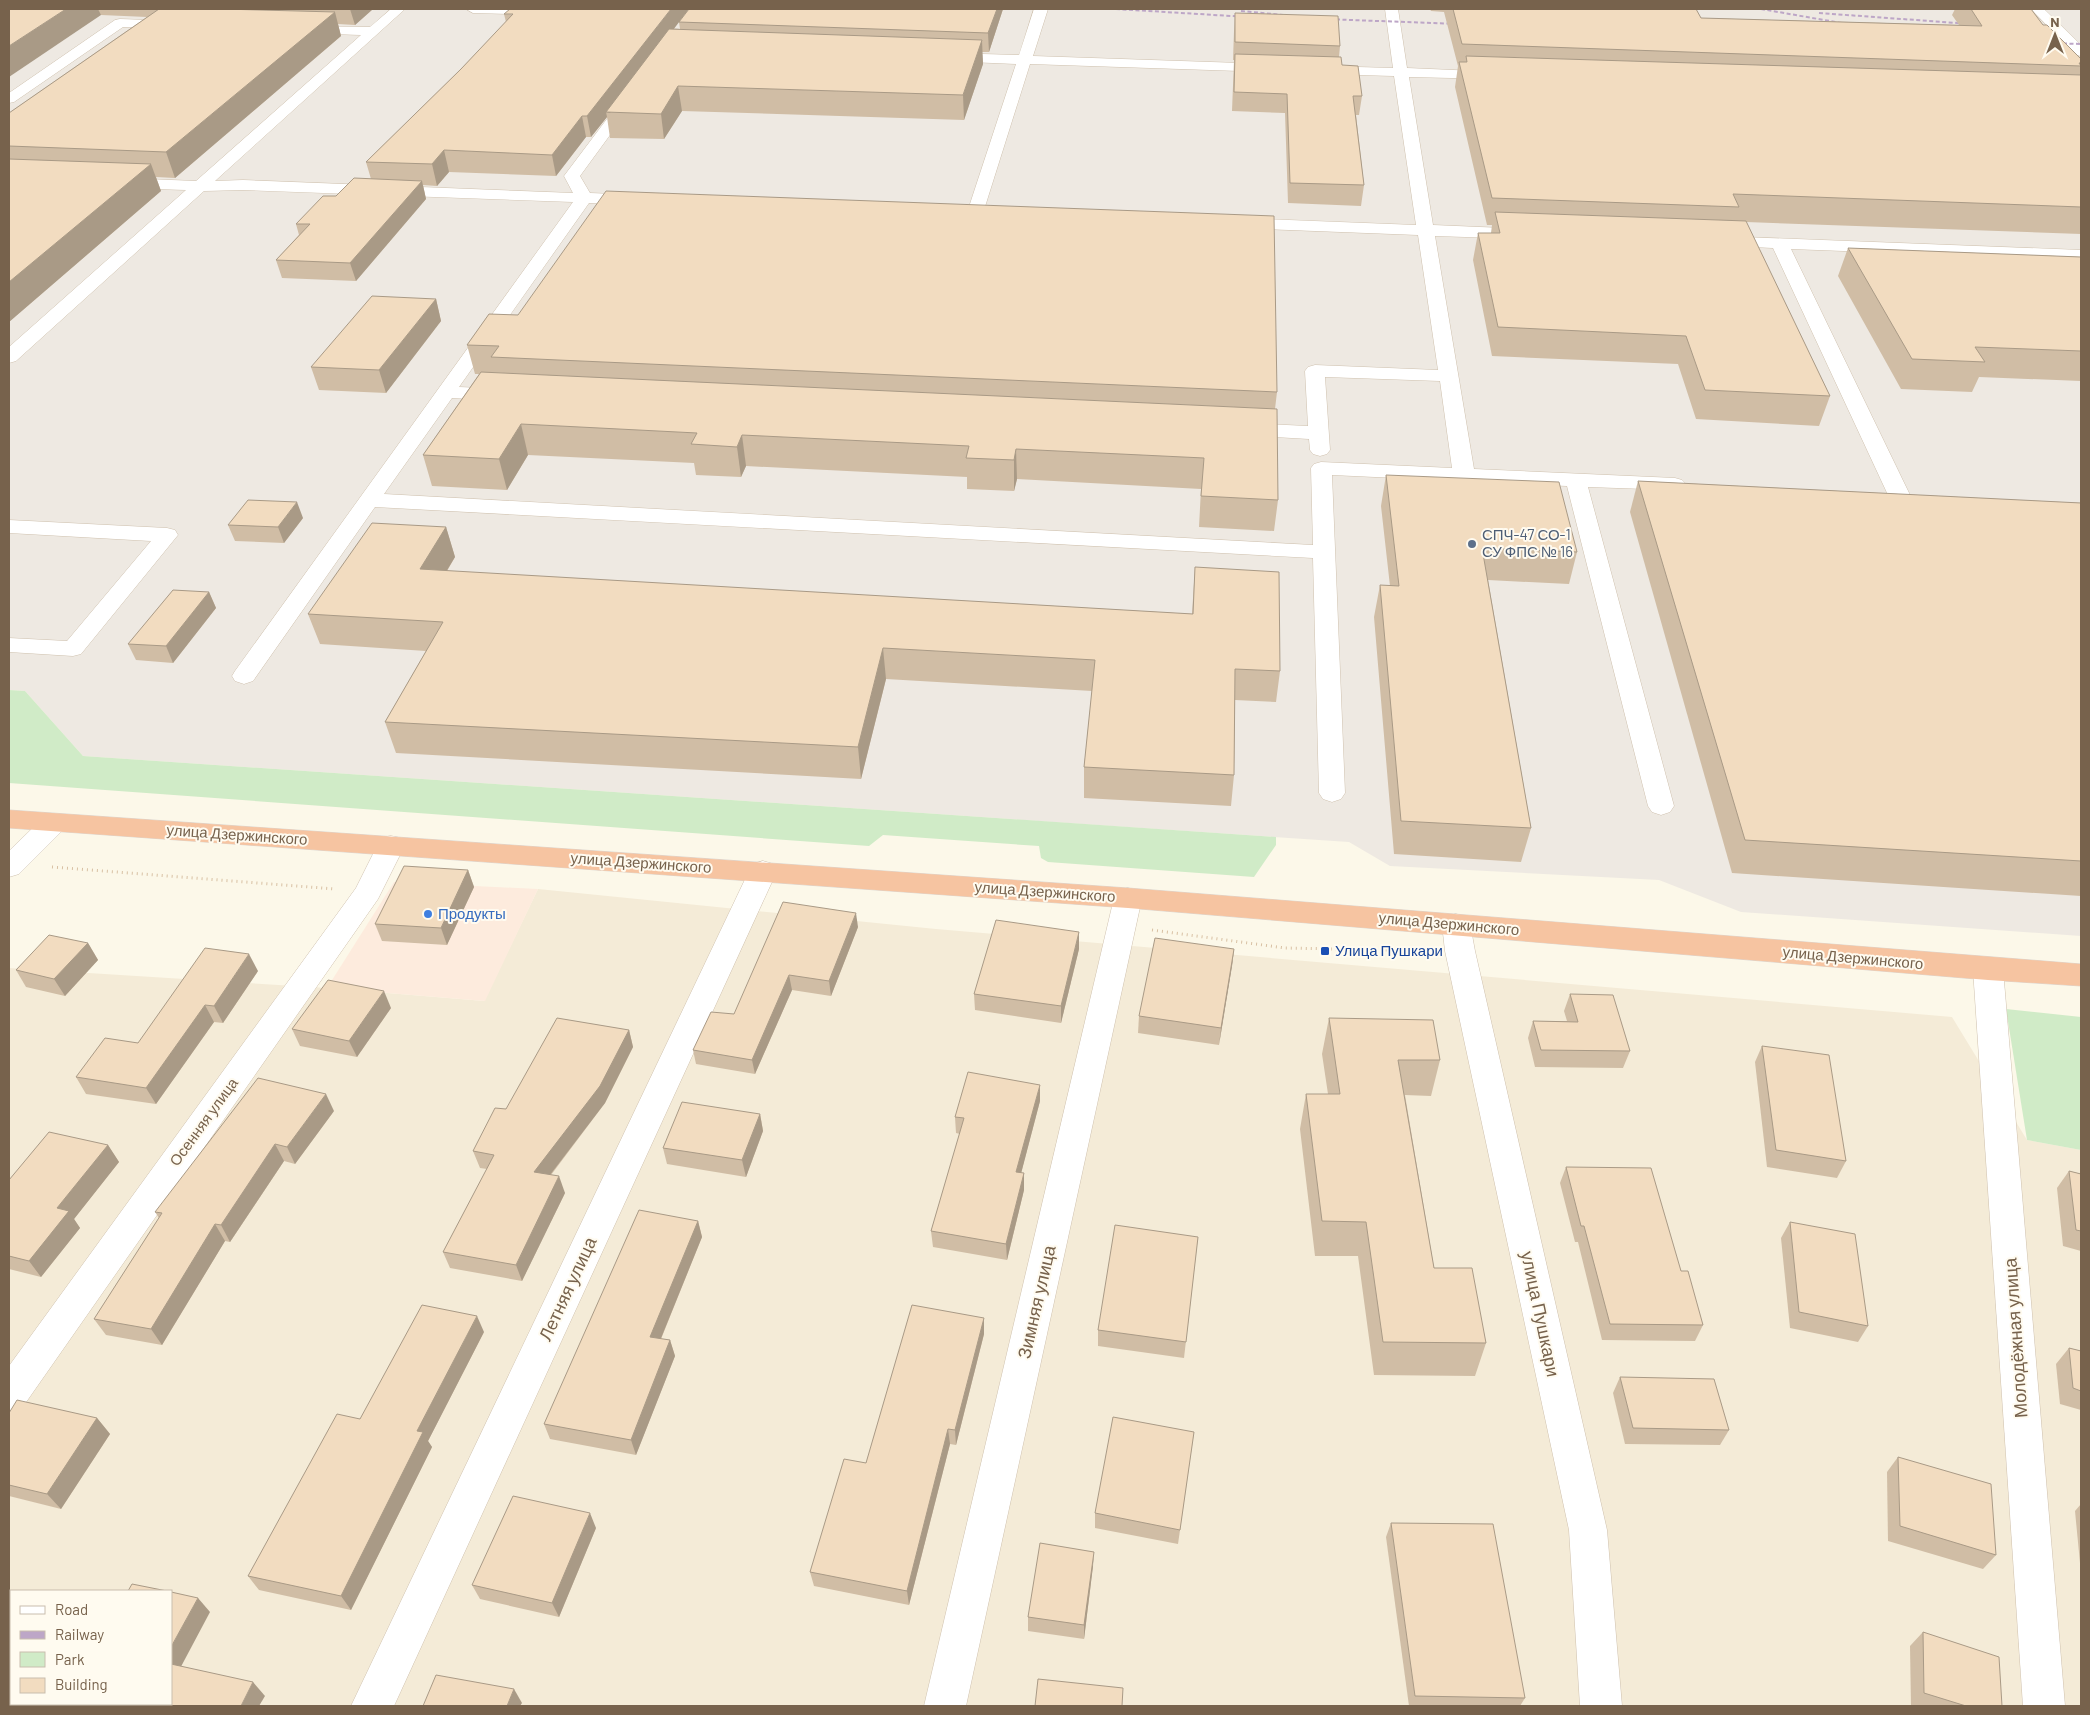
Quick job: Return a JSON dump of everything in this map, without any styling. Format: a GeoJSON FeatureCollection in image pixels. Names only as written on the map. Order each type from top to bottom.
{"type":"FeatureCollection","features":[{"type":"Feature","properties":{"kind":"highway","name":"улица Дзержинского"},"geometry":{"type":"LineString","coordinates":[[9,819],[763,872],[1125,912],[1456,924],[1988,969],[2081,975]]}},
{"type":"Feature","properties":{"kind":"street"},"geometry":{"type":"LineString","coordinates":[[9,356],[198,178],[216,171],[398,9]]}},
{"type":"Feature","properties":{"kind":"street"},"geometry":{"type":"LineString","coordinates":[[473,9],[583,12],[586,9]]}},
{"type":"Feature","properties":{"kind":"street"},"geometry":{"type":"LineString","coordinates":[[975,213],[1041,9]]}},
{"type":"Feature","properties":{"kind":"street"},"geometry":{"type":"LineString","coordinates":[[1391,9],[1464,474]]}},
{"type":"Feature","properties":{"kind":"street"},"geometry":{"type":"LineString","coordinates":[[2038,9],[2081,52]]}},
{"type":"Feature","properties":{"kind":"street"},"geometry":{"type":"LineString","coordinates":[[9,99],[120,23],[188,25]]}},
{"type":"Feature","properties":{"kind":"street"},"geometry":{"type":"LineString","coordinates":[[286,28],[373,31]]}},
{"type":"Feature","properties":{"kind":"street"},"geometry":{"type":"LineString","coordinates":[[935,56],[1282,68]]}},
{"type":"Feature","properties":{"kind":"street"},"geometry":{"type":"LineString","coordinates":[[1312,69],[1509,76]]}},
{"type":"Feature","properties":{"kind":"street"},"geometry":{"type":"LineString","coordinates":[[584,198],[572,176],[640,85]]}},
{"type":"Feature","properties":{"kind":"street"},"geometry":{"type":"LineString","coordinates":[[104,182],[198,178],[243,185],[652,200]]}},
{"type":"Feature","properties":{"kind":"street"},"geometry":{"type":"LineString","coordinates":[[244,676],[584,198]]}},
{"type":"Feature","properties":{"kind":"street"},"geometry":{"type":"LineString","coordinates":[[955,212],[994,214]]}},
{"type":"Feature","properties":{"kind":"street"},"geometry":{"type":"LineString","coordinates":[[1220,222],[1544,235]]}},
{"type":"Feature","properties":{"kind":"street"},"geometry":{"type":"LineString","coordinates":[[1702,241],[2081,255]]}},
{"type":"Feature","properties":{"kind":"street"},"geometry":{"type":"LineString","coordinates":[[1780,244],[1899,495]]}},
{"type":"Feature","properties":{"kind":"street"},"geometry":{"type":"LineString","coordinates":[[1332,793],[1321,468],[1315,371],[1449,376]]}},
{"type":"Feature","properties":{"kind":"street"},"geometry":{"type":"LineString","coordinates":[[446,392],[525,396]]}},
{"type":"Feature","properties":{"kind":"street"},"geometry":{"type":"LineString","coordinates":[[1220,428],[1319,433]]}},
{"type":"Feature","properties":{"kind":"street"},"geometry":{"type":"LineString","coordinates":[[1321,468],[1693,485]]}},
{"type":"Feature","properties":{"kind":"street"},"geometry":{"type":"LineString","coordinates":[[1576,480],[1661,806]]}},
{"type":"Feature","properties":{"kind":"street"},"geometry":{"type":"LineString","coordinates":[[369,500],[1324,552]]}},
{"type":"Feature","properties":{"kind":"street"},"geometry":{"type":"LineString","coordinates":[[9,527],[167,534],[73,649],[9,645]]}},
{"type":"Feature","properties":{"kind":"street"},"geometry":{"type":"LineString","coordinates":[[10,866],[54,823]]}},
{"type":"Feature","properties":{"kind":"street","name":"Осенняя улица"},"geometry":{"type":"LineString","coordinates":[[9,1396],[368,892],[391,845]]}},
{"type":"Feature","properties":{"kind":"street","name":"Летняя улица"},"geometry":{"type":"LineString","coordinates":[[372,1706],[763,872]]}},
{"type":"Feature","properties":{"kind":"street","name":"Зимняя улица"},"geometry":{"type":"LineString","coordinates":[[945,1706],[1125,912]]}},
{"type":"Feature","properties":{"kind":"street","name":"улица Пушкари"},"geometry":{"type":"LineString","coordinates":[[1456,924],[1460,951],[1588,1530],[1601,1706]]}},
{"type":"Feature","properties":{"kind":"street","name":"Молодёжная улица"},"geometry":{"type":"LineString","coordinates":[[1988,969],[2044,1706]]}},
{"type":"Feature","properties":{"kind":"path"},"geometry":{"type":"LineString","coordinates":[[10,866],[368,892]]}},
{"type":"Feature","properties":{"kind":"path"},"geometry":{"type":"LineString","coordinates":[[1125,912],[1285,948],[1392,950]]}},
{"type":"Feature","properties":{"kind":"shaded area"},"geometry":{"type":"Polygon","coordinates":[[[9,9],[2081,9],[2081,936],[1741,912],[1659,880],[1390,866],[1349,842],[83,756],[25,691],[9,690],[9,9]]]}},
{"type":"Feature","properties":{"kind":"shaded area"},"geometry":{"type":"Polygon","coordinates":[[[394,882],[538,889],[485,1001],[327,988],[394,882]]]}},
{"type":"Feature","properties":{"kind":"shaded area"},"geometry":{"type":"Polygon","coordinates":[[[538,889],[936,929],[1952,1017],[2027,1140],[2081,1150],[2081,1706],[9,1706],[9,968],[327,988],[484,1001],[538,889]]]}},
{"type":"Feature","properties":{"kind":"green space"},"geometry":{"type":"Polygon","coordinates":[[[9,690],[25,691],[83,756],[1276,837],[1276,845],[1254,877],[1048,862],[1041,858],[1039,846],[883,835],[869,846],[9,783],[9,690]]]}},
{"type":"Feature","properties":{"kind":"green space"},"geometry":{"type":"Polygon","coordinates":[[[2006,1009],[2081,1017],[2081,1150],[2027,1140],[2006,1009]]]}},
{"type":"Feature","properties":{"kind":"building"},"geometry":{"type":"Polygon","coordinates":[[[9,9],[66,9],[9,46],[9,9]]]}},
{"type":"Feature","properties":{"kind":"building"},"geometry":{"type":"Polygon","coordinates":[[[159,9],[335,12],[166,152],[9,146],[9,113],[159,9]]]}},
{"type":"Feature","properties":{"kind":"building"},"geometry":{"type":"Polygon","coordinates":[[[510,9],[671,9],[587,116],[582,116],[552,155],[444,150],[432,164],[366,162],[461,69],[513,14],[504,14],[510,9]]]}},
{"type":"Feature","properties":{"kind":"building"},"geometry":{"type":"Polygon","coordinates":[[[689,9],[997,9],[988,33],[679,22],[689,9]]]}},
{"type":"Feature","properties":{"kind":"building"},"geometry":{"type":"Polygon","coordinates":[[[1453,9],[1696,9],[1701,18],[1982,26],[1971,9],[2031,9],[2043,25],[2047,25],[2081,59],[2081,63],[2079,63],[2081,66],[1462,44],[1453,9]]]}},
{"type":"Feature","properties":{"kind":"building"},"geometry":{"type":"Polygon","coordinates":[[[1235,13],[1338,16],[1340,46],[1235,42],[1235,13]]]}},
{"type":"Feature","properties":{"kind":"building"},"geometry":{"type":"Polygon","coordinates":[[[669,29],[982,40],[963,95],[678,86],[661,114],[606,112],[669,29]]]}},
{"type":"Feature","properties":{"kind":"building"},"geometry":{"type":"Polygon","coordinates":[[[1235,54],[1341,57],[1342,65],[1358,66],[1362,96],[1353,96],[1364,185],[1290,183],[1287,94],[1234,92],[1235,54]]]}},
{"type":"Feature","properties":{"kind":"building"},"geometry":{"type":"Polygon","coordinates":[[[1466,56],[2081,75],[2081,207],[1733,194],[1739,207],[1492,198],[1459,62],[1467,62],[1466,56]]]}},
{"type":"Feature","properties":{"kind":"building"},"geometry":{"type":"Polygon","coordinates":[[[9,159],[151,164],[9,282],[9,159]]]}},
{"type":"Feature","properties":{"kind":"building"},"geometry":{"type":"Polygon","coordinates":[[[354,178],[422,181],[350,263],[276,260],[310,224],[296,224],[323,196],[336,196],[354,178]]]}},
{"type":"Feature","properties":{"kind":"building"},"geometry":{"type":"Polygon","coordinates":[[[606,191],[1274,216],[1277,392],[491,357],[499,346],[467,345],[489,314],[518,315],[606,191]]]}},
{"type":"Feature","properties":{"kind":"building"},"geometry":{"type":"Polygon","coordinates":[[[1495,212],[1746,221],[1830,396],[1705,390],[1686,336],[1498,327],[1478,233],[1500,233],[1495,212]]]}},
{"type":"Feature","properties":{"kind":"building"},"geometry":{"type":"Polygon","coordinates":[[[1848,248],[2081,257],[2081,351],[1975,347],[1985,362],[1912,359],[1848,248]]]}},
{"type":"Feature","properties":{"kind":"building"},"geometry":{"type":"Polygon","coordinates":[[[372,296],[436,299],[379,370],[311,367],[372,296]]]}},
{"type":"Feature","properties":{"kind":"building"},"geometry":{"type":"Polygon","coordinates":[[[481,372],[1277,409],[1278,500],[1201,496],[1204,458],[1016,449],[1014,460],[966,458],[969,446],[742,435],[737,447],[691,444],[697,433],[521,424],[499,459],[423,455],[481,372]]]}},
{"type":"Feature","properties":{"kind":"building"},"geometry":{"type":"Polygon","coordinates":[[[1386,475],[1559,482],[1577,552],[1482,548],[1531,828],[1401,821],[1380,585],[1399,586],[1386,475]]]}},
{"type":"Feature","properties":{"kind":"building"},"geometry":{"type":"Polygon","coordinates":[[[1638,481],[2081,503],[2081,861],[1745,840],[1638,481]]]}},
{"type":"Feature","properties":{"kind":"building"},"geometry":{"type":"Polygon","coordinates":[[[248,500],[297,502],[278,527],[228,525],[248,500]]]}},
{"type":"Feature","properties":{"kind":"building"},"geometry":{"type":"Polygon","coordinates":[[[372,523],[446,527],[420,569],[1193,614],[1195,567],[1279,572],[1280,671],[1235,669],[1234,775],[1084,767],[1095,660],[883,648],[858,747],[385,722],[443,622],[308,614],[372,523]]]}},
{"type":"Feature","properties":{"kind":"building"},"geometry":{"type":"Polygon","coordinates":[[[173,590],[209,592],[166,646],[128,644],[173,590]]]}},
{"type":"Feature","properties":{"kind":"building"},"geometry":{"type":"Polygon","coordinates":[[[404,866],[468,870],[441,928],[375,924],[404,866]]]}},
{"type":"Feature","properties":{"kind":"building"},"geometry":{"type":"Polygon","coordinates":[[[783,902],[856,913],[829,981],[789,975],[752,1060],[693,1050],[711,1012],[734,1014],[783,902]]]}},
{"type":"Feature","properties":{"kind":"building"},"geometry":{"type":"Polygon","coordinates":[[[996,920],[1079,932],[1061,1006],[974,994],[996,920]]]}},
{"type":"Feature","properties":{"kind":"building"},"geometry":{"type":"Polygon","coordinates":[[[49,935],[88,943],[54,979],[16,970],[49,935]]]}},
{"type":"Feature","properties":{"kind":"building"},"geometry":{"type":"Polygon","coordinates":[[[1155,938],[1234,949],[1221,1028],[1139,1016],[1155,938]]]}},
{"type":"Feature","properties":{"kind":"building"},"geometry":{"type":"Polygon","coordinates":[[[205,948],[249,954],[214,1006],[205,1005],[146,1088],[76,1077],[105,1038],[138,1043],[205,948]]]}},
{"type":"Feature","properties":{"kind":"building"},"geometry":{"type":"Polygon","coordinates":[[[328,980],[384,991],[349,1041],[292,1029],[328,980]]]}},
{"type":"Feature","properties":{"kind":"building"},"geometry":{"type":"Polygon","coordinates":[[[1570,994],[1613,995],[1630,1051],[1541,1050],[1533,1021],[1578,1022],[1570,994]]]}},
{"type":"Feature","properties":{"kind":"building"},"geometry":{"type":"Polygon","coordinates":[[[557,1018],[629,1030],[600,1086],[534,1172],[559,1176],[516,1265],[443,1252],[494,1155],[473,1151],[495,1108],[506,1109],[557,1018]]]}},
{"type":"Feature","properties":{"kind":"building"},"geometry":{"type":"Polygon","coordinates":[[[1329,1018],[1433,1020],[1440,1060],[1398,1060],[1434,1268],[1472,1268],[1486,1343],[1383,1342],[1366,1222],[1322,1221],[1306,1094],[1340,1094],[1329,1018]]]}},
{"type":"Feature","properties":{"kind":"building"},"geometry":{"type":"Polygon","coordinates":[[[1762,1046],[1829,1055],[1846,1161],[1776,1150],[1762,1046]]]}},
{"type":"Feature","properties":{"kind":"building"},"geometry":{"type":"Polygon","coordinates":[[[968,1072],[1040,1085],[1016,1172],[1024,1173],[1006,1244],[931,1231],[964,1118],[955,1117],[968,1072]]]}},
{"type":"Feature","properties":{"kind":"building"},"geometry":{"type":"Polygon","coordinates":[[[258,1078],[326,1094],[287,1147],[275,1144],[221,1225],[215,1224],[151,1329],[94,1319],[162,1213],[155,1212],[258,1078]]]}},
{"type":"Feature","properties":{"kind":"building"},"geometry":{"type":"Polygon","coordinates":[[[682,1102],[760,1114],[742,1160],[663,1148],[682,1102]]]}},
{"type":"Feature","properties":{"kind":"building"},"geometry":{"type":"Polygon","coordinates":[[[49,1132],[108,1145],[57,1208],[69,1211],[29,1261],[9,1256],[9,1180],[49,1132]]]}},
{"type":"Feature","properties":{"kind":"building"},"geometry":{"type":"Polygon","coordinates":[[[1566,1167],[1651,1168],[1681,1271],[1688,1271],[1703,1325],[1610,1324],[1566,1167]]]}},
{"type":"Feature","properties":{"kind":"building"},"geometry":{"type":"Polygon","coordinates":[[[2069,1171],[2081,1174],[2081,1231],[2076,1230],[2069,1171]]]}},
{"type":"Feature","properties":{"kind":"building"},"geometry":{"type":"Polygon","coordinates":[[[639,1210],[698,1221],[650,1337],[670,1340],[631,1440],[544,1424],[639,1210]]]}},
{"type":"Feature","properties":{"kind":"building"},"geometry":{"type":"Polygon","coordinates":[[[1790,1222],[1855,1234],[1868,1326],[1799,1312],[1790,1222]]]}},
{"type":"Feature","properties":{"kind":"building"},"geometry":{"type":"Polygon","coordinates":[[[1115,1225],[1198,1237],[1186,1342],[1098,1330],[1115,1225]]]}},
{"type":"Feature","properties":{"kind":"building"},"geometry":{"type":"Polygon","coordinates":[[[422,1305],[477,1316],[417,1431],[423,1432],[341,1596],[248,1576],[337,1414],[360,1419],[422,1305]]]}},
{"type":"Feature","properties":{"kind":"building"},"geometry":{"type":"Polygon","coordinates":[[[912,1305],[984,1318],[955,1430],[948,1429],[907,1591],[810,1572],[844,1459],[866,1463],[912,1305]]]}},
{"type":"Feature","properties":{"kind":"building"},"geometry":{"type":"Polygon","coordinates":[[[2069,1348],[2081,1351],[2081,1391],[2073,1388],[2069,1348]]]}},
{"type":"Feature","properties":{"kind":"building"},"geometry":{"type":"Polygon","coordinates":[[[1620,1377],[1714,1379],[1729,1430],[1633,1428],[1620,1377]]]}},
{"type":"Feature","properties":{"kind":"building"},"geometry":{"type":"Polygon","coordinates":[[[17,1400],[97,1418],[47,1494],[9,1485],[9,1413],[17,1400]]]}},
{"type":"Feature","properties":{"kind":"building"},"geometry":{"type":"Polygon","coordinates":[[[1113,1417],[1194,1432],[1180,1530],[1095,1513],[1113,1417]]]}},
{"type":"Feature","properties":{"kind":"building"},"geometry":{"type":"Polygon","coordinates":[[[1898,1457],[1991,1484],[1996,1555],[1900,1526],[1898,1457]]]}},
{"type":"Feature","properties":{"kind":"building"},"geometry":{"type":"Polygon","coordinates":[[[513,1496],[590,1513],[552,1603],[472,1585],[513,1496]]]}},
{"type":"Feature","properties":{"kind":"building"},"geometry":{"type":"Polygon","coordinates":[[[1391,1523],[1493,1524],[1525,1698],[1415,1696],[1391,1523]]]}},
{"type":"Feature","properties":{"kind":"building"},"geometry":{"type":"Polygon","coordinates":[[[1040,1543],[1094,1552],[1084,1625],[1028,1617],[1040,1543]]]}},
{"type":"Feature","properties":{"kind":"building"},"geometry":{"type":"Polygon","coordinates":[[[132,1584],[162,1590],[129,1590],[132,1584]]]}},
{"type":"Feature","properties":{"kind":"building"},"geometry":{"type":"Polygon","coordinates":[[[172,1592],[198,1598],[172,1645],[172,1592]]]}},
{"type":"Feature","properties":{"kind":"building"},"geometry":{"type":"Polygon","coordinates":[[[1923,1632],[1999,1657],[2002,1706],[1966,1706],[1924,1693],[1923,1632]]]}},
{"type":"Feature","properties":{"kind":"building"},"geometry":{"type":"Polygon","coordinates":[[[172,1664],[253,1682],[241,1706],[61,1706],[172,1705],[172,1664]]]}},
{"type":"Feature","properties":{"kind":"building"},"geometry":{"type":"Polygon","coordinates":[[[436,1675],[514,1689],[507,1706],[423,1706],[436,1675]]]}},
{"type":"Feature","properties":{"kind":"building"},"geometry":{"type":"Polygon","coordinates":[[[1038,1679],[1123,1688],[1122,1706],[1035,1706],[1038,1679]]]}},
{"type":"Feature","properties":{"kind":"railway"},"geometry":{"type":"LineString","coordinates":[[1116,9],[1248,17]]}},
{"type":"Feature","properties":{"kind":"railway"},"geometry":{"type":"LineString","coordinates":[[1761,9],[1847,24]]}},
{"type":"Feature","properties":{"kind":"railway"},"geometry":{"type":"LineString","coordinates":[[1241,11],[1283,15]]}},
{"type":"Feature","properties":{"kind":"railway"},"geometry":{"type":"LineString","coordinates":[[1819,13],[1971,24]]}},
{"type":"Feature","properties":{"kind":"railway"},"geometry":{"type":"LineString","coordinates":[[1323,19],[1461,24]]}},
{"type":"Feature","properties":{"kind":"railway"},"geometry":{"type":"LineString","coordinates":[[2050,43],[2081,44]]}},
{"type":"Feature","properties":{"kind":"place","name":"СПЧ-47 СО-1 СУ ФПС № 16"},"geometry":{"type":"Point","coordinates":[1472,544]}},
{"type":"Feature","properties":{"kind":"place","name":"Продукты"},"geometry":{"type":"Point","coordinates":[428,914]}},
{"type":"Feature","properties":{"kind":"place","name":"Улица Пушкари"},"geometry":{"type":"Point","coordinates":[1325,951]}}]}
